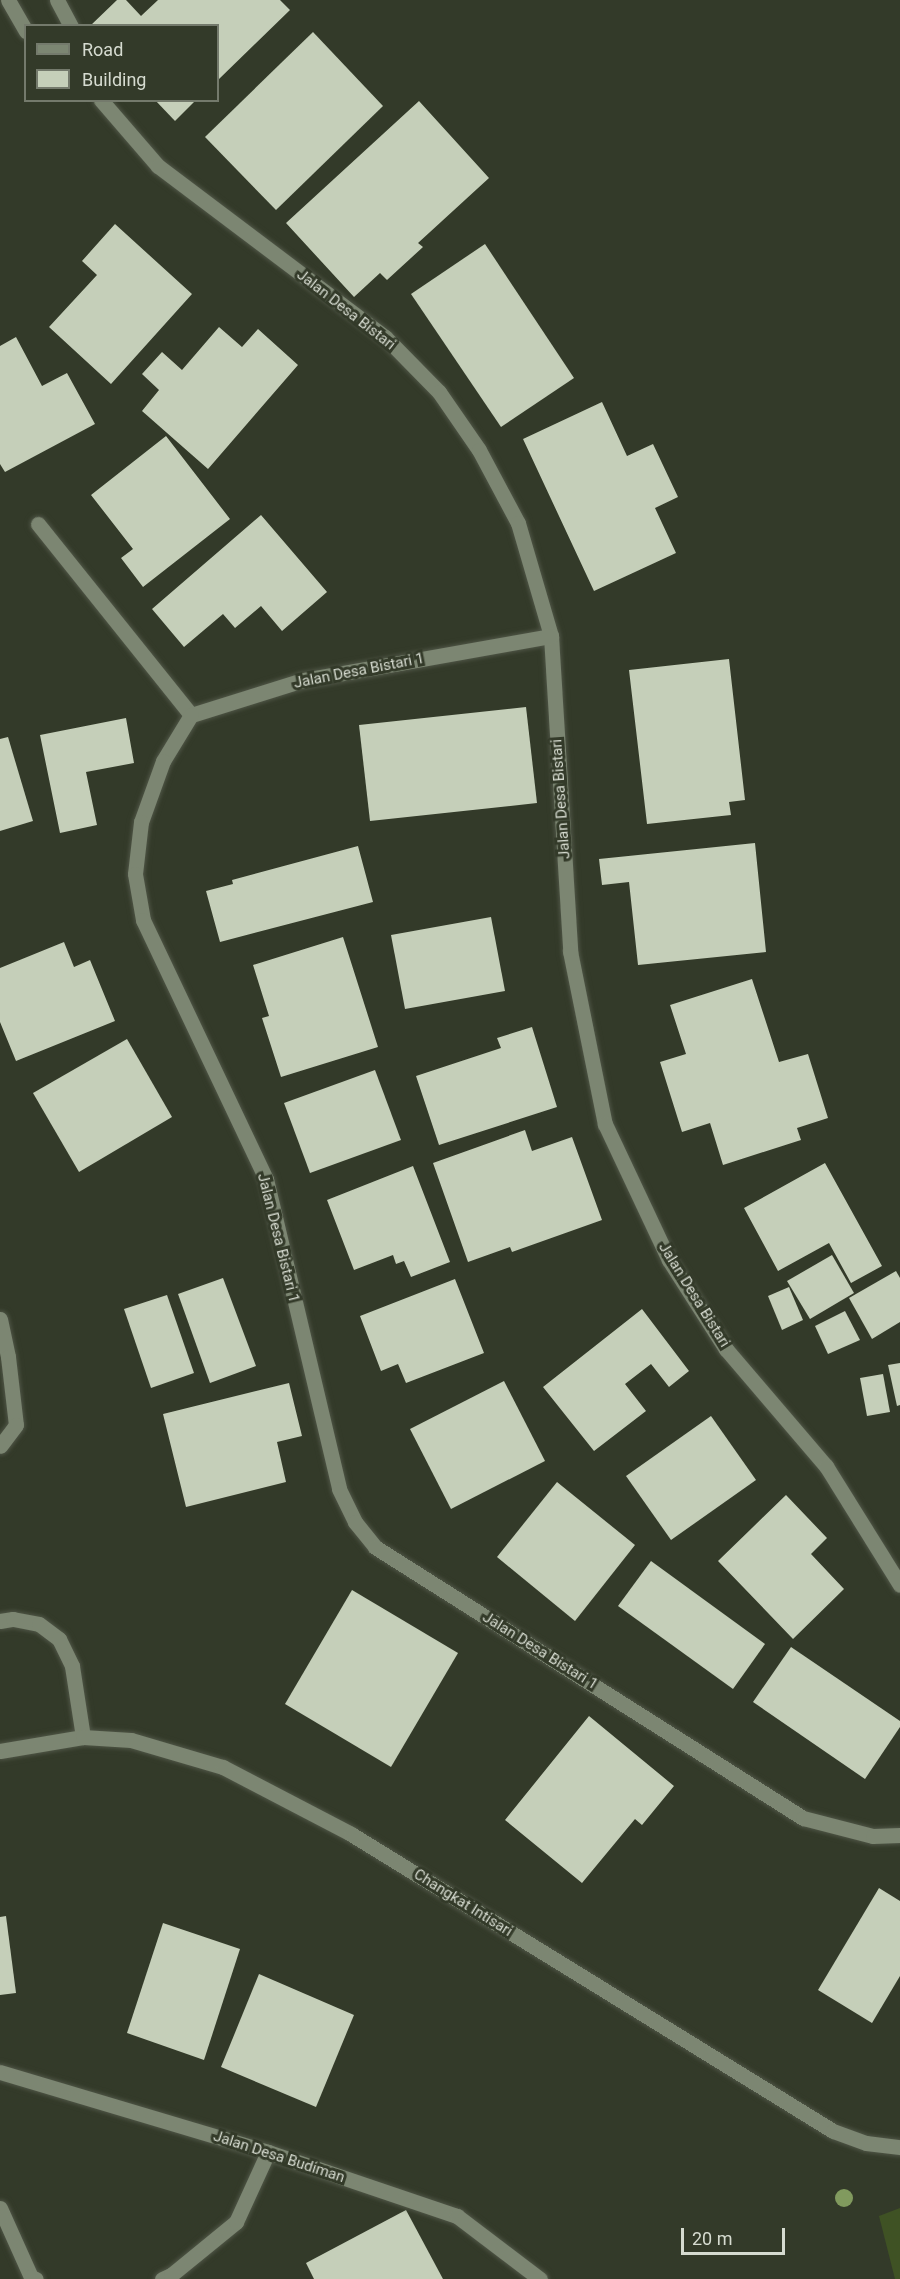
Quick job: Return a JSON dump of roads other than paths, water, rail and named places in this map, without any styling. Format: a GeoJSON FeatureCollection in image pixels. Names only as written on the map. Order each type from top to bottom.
{"type":"FeatureCollection","features":[{"type":"Feature","properties":{"kind":"street"},"geometry":{"type":"LineString","coordinates":[[8,0],[24,28]]}},
{"type":"Feature","properties":{"kind":"street"},"geometry":{"type":"LineString","coordinates":[[57,0],[70,24]]}},
{"type":"Feature","properties":{"kind":"street","name":"Jalan Desa Bistari"},"geometry":{"type":"LineString","coordinates":[[104,102],[158,166],[385,337],[439,392],[479,450],[518,523],[551,636],[570,951],[605,1124],[669,1260],[694,1300],[726,1348],[826,1466],[900,1585]]}},
{"type":"Feature","properties":{"kind":"street"},"geometry":{"type":"LineString","coordinates":[[38,524],[191,715]]}},
{"type":"Feature","properties":{"kind":"street","name":"Jalan Desa Bistari 1"},"geometry":{"type":"LineString","coordinates":[[551,636],[303,680],[191,715],[163,761],[141,822],[135,874],[143,920],[266,1179],[339,1490],[355,1522],[375,1547],[803,1818],[873,1836],[900,1835]]}},
{"type":"Feature","properties":{"kind":"street"},"geometry":{"type":"LineString","coordinates":[[0,1319],[16,1425],[0,1446]]}},
{"type":"Feature","properties":{"kind":"street"},"geometry":{"type":"LineString","coordinates":[[0,1621],[13,1619],[39,1624],[59,1639],[72,1666],[83,1737]]}},
{"type":"Feature","properties":{"kind":"street","name":"Changkat Intisari"},"geometry":{"type":"LineString","coordinates":[[0,1751],[83,1737],[130,1740],[223,1767],[351,1834],[833,2131],[866,2143],[900,2147]]}},
{"type":"Feature","properties":{"kind":"street","name":"Jalan Desa Budiman"},"geometry":{"type":"LineString","coordinates":[[0,2072],[268,2152],[457,2216],[540,2279]]}},
{"type":"Feature","properties":{"kind":"street"},"geometry":{"type":"LineString","coordinates":[[162,2279],[171,2275],[236,2222],[268,2152]]}},
{"type":"Feature","properties":{"kind":"street"},"geometry":{"type":"LineString","coordinates":[[0,2208],[31,2277],[36,2279]]}}]}
